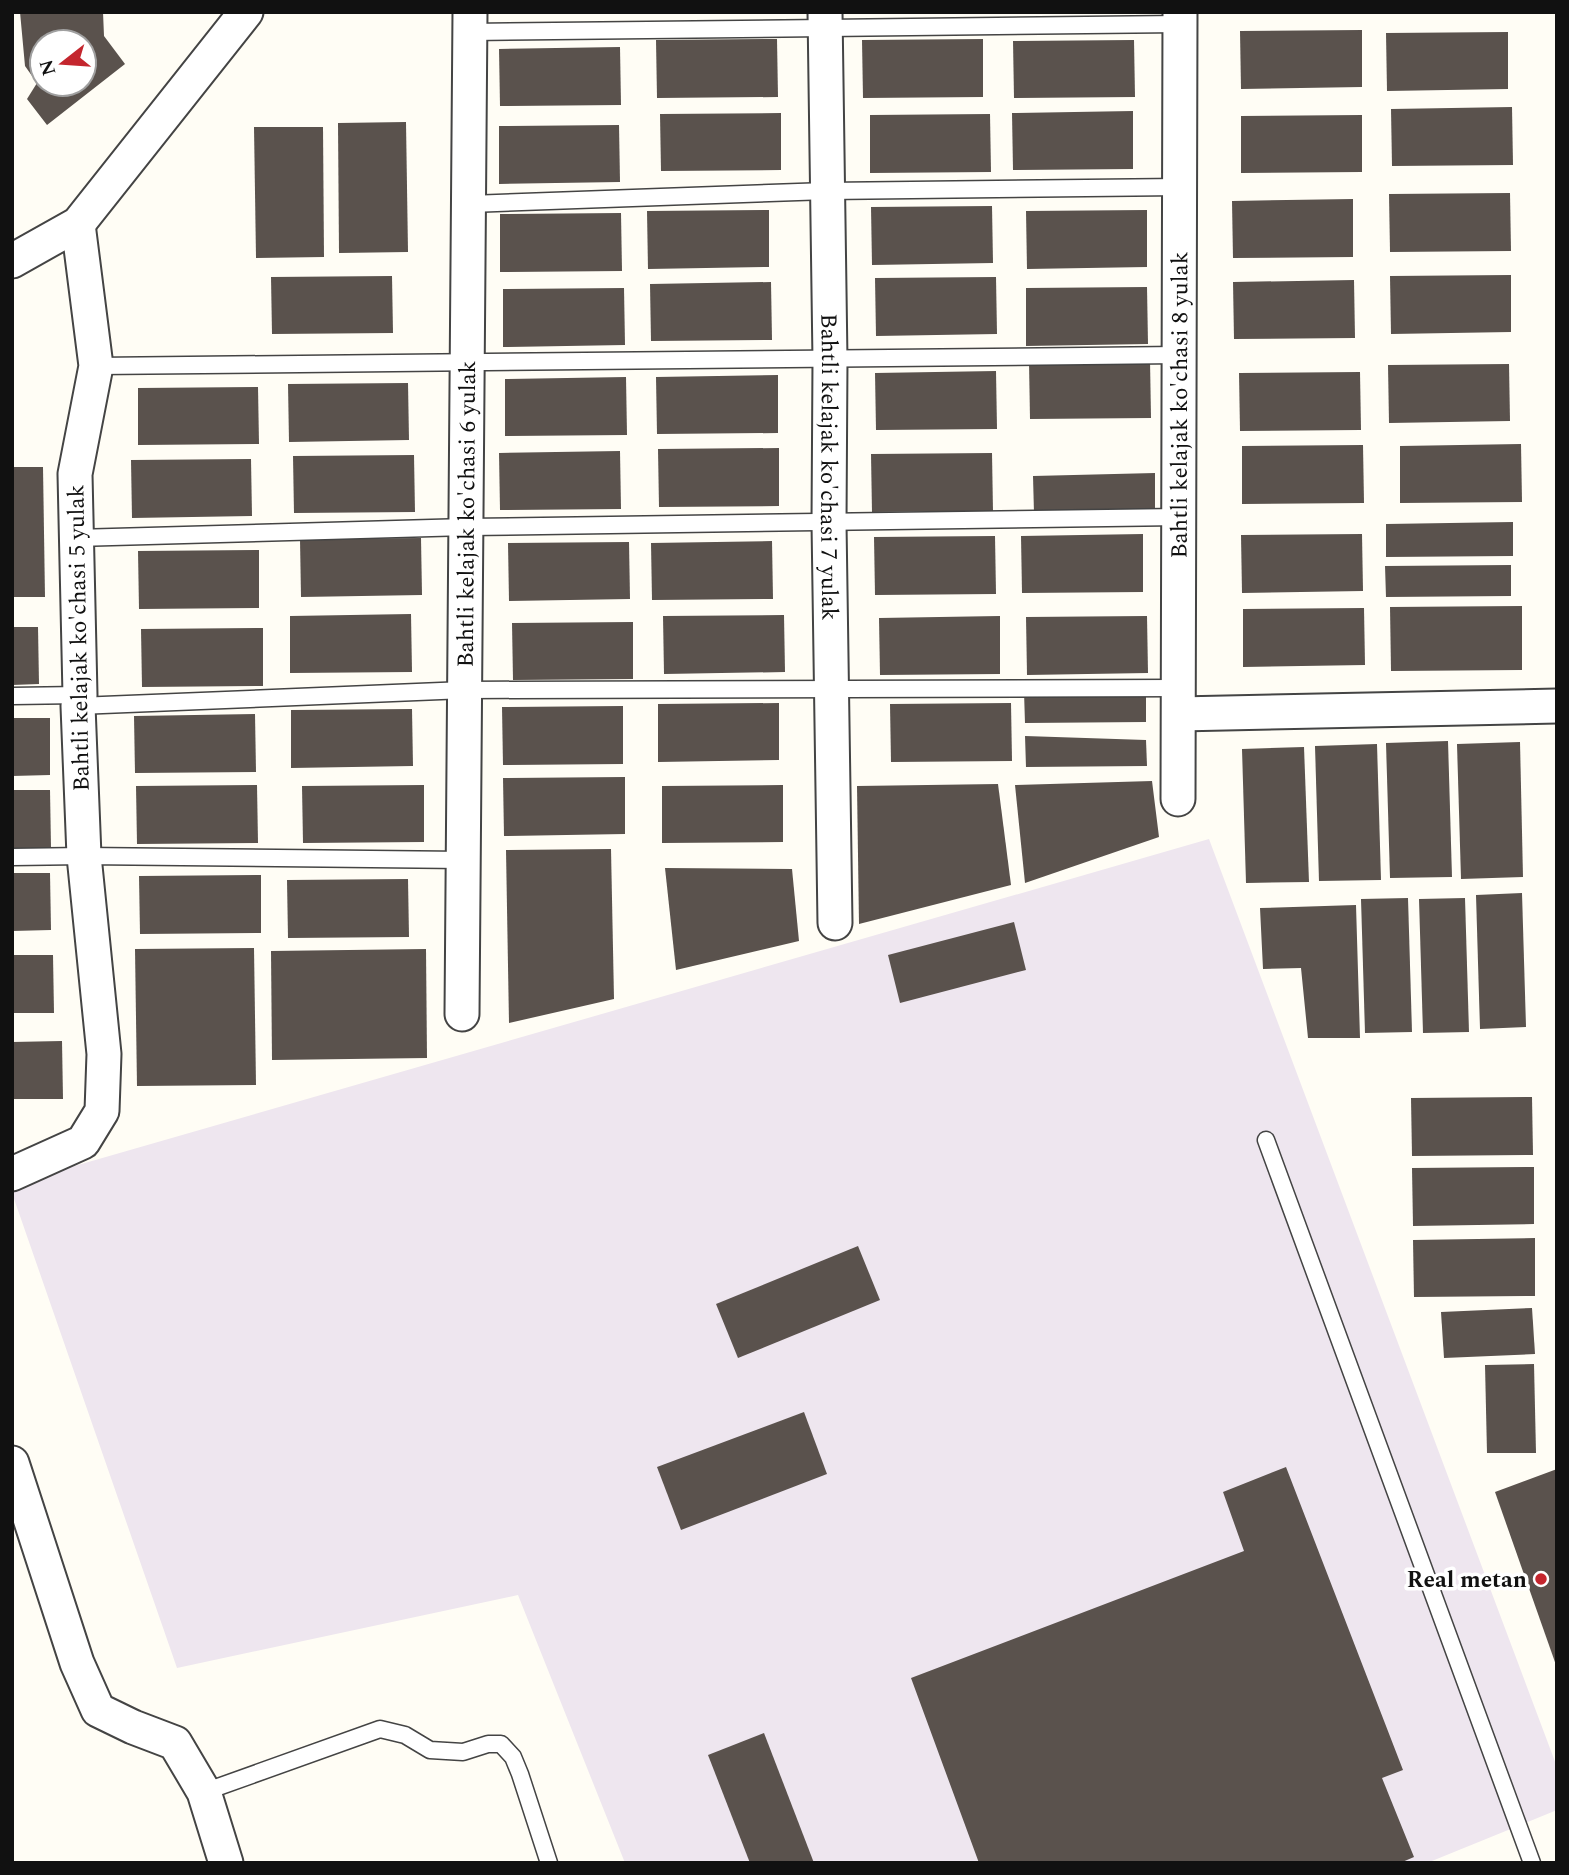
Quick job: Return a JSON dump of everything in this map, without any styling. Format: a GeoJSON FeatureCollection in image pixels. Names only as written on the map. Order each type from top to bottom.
{"type":"FeatureCollection","features":[{"type":"Feature","properties":{"kind":"street"},"geometry":{"type":"LineString","coordinates":[[12,261],[78,224],[246,12]]}},
{"type":"Feature","properties":{"kind":"street","name":"Bahtli kelajak ko'chasi 8 yulak"},"geometry":{"type":"LineString","coordinates":[[1178,799],[1180,18]]}},
{"type":"Feature","properties":{"kind":"street","name":"Bahtli kelajak ko'chasi 7 yulak"},"geometry":{"type":"LineString","coordinates":[[825,20],[835,923]]}},
{"type":"Feature","properties":{"kind":"street","name":"Bahtli kelajak ko'chasi 6 yulak"},"geometry":{"type":"LineString","coordinates":[[463,1014],[470,22]]}},
{"type":"Feature","properties":{"kind":"street","name":"Bahtli kelajak ko'chasi 5 yulak"},"geometry":{"type":"LineString","coordinates":[[12,1174],[83,1142],[102,1111],[104,1054],[84,856],[75,474],[96,366],[78,224]]}},
{"type":"Feature","properties":{"kind":"street"},"geometry":{"type":"LineString","coordinates":[[1179,701],[1557,706]]}},
{"type":"Feature","properties":{"kind":"street"},"geometry":{"type":"LineString","coordinates":[[12,1463],[77,1663],[99,1710],[175,1743],[204,1792],[226,1863]]}},
{"type":"Feature","properties":{"kind":"lane"},"geometry":{"type":"LineString","coordinates":[[470,22],[1180,18]]}},
{"type":"Feature","properties":{"kind":"lane"},"geometry":{"type":"LineString","coordinates":[[470,204],[827,191],[1180,187]]}},
{"type":"Feature","properties":{"kind":"lane"},"geometry":{"type":"LineString","coordinates":[[96,366],[1179,355]]}},
{"type":"Feature","properties":{"kind":"lane"},"geometry":{"type":"LineString","coordinates":[[76,538],[467,527],[1180,517]]}},
{"type":"Feature","properties":{"kind":"lane"},"geometry":{"type":"LineString","coordinates":[[12,696],[79,700],[465,690],[831,689],[1179,701]]}},
{"type":"Feature","properties":{"kind":"lane"},"geometry":{"type":"LineString","coordinates":[[12,857],[464,860]]}},
{"type":"Feature","properties":{"kind":"lane"},"geometry":{"type":"LineString","coordinates":[[1266,1140],[1532,1863]]}},
{"type":"Feature","properties":{"kind":"lane"},"geometry":{"type":"LineString","coordinates":[[204,1792],[380,1729],[405,1735],[429,1750],[463,1752],[488,1744],[501,1744],[513,1757],[549,1863]]}},
{"type":"Feature","properties":{"kind":"shaded area"},"geometry":{"type":"Polygon","coordinates":[[[1209,839],[1557,1767],[1557,1810],[1427,1863],[625,1863],[518,1595],[177,1668],[12,1193],[12,1184],[1209,839]]]}},
{"type":"Feature","properties":{"kind":"building"},"geometry":{"type":"Polygon","coordinates":[[[20,12],[103,12],[104,36],[125,64],[98,85],[98,28],[28,28],[28,70],[25,66],[20,12]]]}},
{"type":"Feature","properties":{"kind":"building"},"geometry":{"type":"Polygon","coordinates":[[[1362,30],[1362,87],[1241,89],[1240,31],[1362,30]]]}},
{"type":"Feature","properties":{"kind":"building"},"geometry":{"type":"Polygon","coordinates":[[[1508,32],[1508,89],[1387,91],[1386,33],[1508,32]]]}},
{"type":"Feature","properties":{"kind":"building"},"geometry":{"type":"Polygon","coordinates":[[[777,39],[778,97],[657,98],[656,40],[777,39]]]}},
{"type":"Feature","properties":{"kind":"building"},"geometry":{"type":"Polygon","coordinates":[[[983,39],[983,97],[863,98],[862,40],[983,39]]]}},
{"type":"Feature","properties":{"kind":"building"},"geometry":{"type":"Polygon","coordinates":[[[1134,40],[1135,97],[1014,98],[1013,41],[1134,40]]]}},
{"type":"Feature","properties":{"kind":"building"},"geometry":{"type":"Polygon","coordinates":[[[620,47],[621,105],[500,106],[499,49],[620,47]]]}},
{"type":"Feature","properties":{"kind":"building"},"geometry":{"type":"Polygon","coordinates":[[[28,97],[82,98],[47,125],[28,97]]]}},
{"type":"Feature","properties":{"kind":"building"},"geometry":{"type":"Polygon","coordinates":[[[1512,107],[1513,165],[1392,166],[1391,109],[1512,107]]]}},
{"type":"Feature","properties":{"kind":"building"},"geometry":{"type":"Polygon","coordinates":[[[1133,111],[1133,169],[1013,170],[1012,113],[1133,111]]]}},
{"type":"Feature","properties":{"kind":"building"},"geometry":{"type":"Polygon","coordinates":[[[781,113],[781,170],[661,171],[660,114],[781,113]]]}},
{"type":"Feature","properties":{"kind":"building"},"geometry":{"type":"Polygon","coordinates":[[[990,114],[991,172],[870,173],[870,115],[990,114]]]}},
{"type":"Feature","properties":{"kind":"building"},"geometry":{"type":"Polygon","coordinates":[[[1362,115],[1362,172],[1241,173],[1241,116],[1362,115]]]}},
{"type":"Feature","properties":{"kind":"building"},"geometry":{"type":"Polygon","coordinates":[[[406,122],[408,252],[339,253],[338,123],[406,122]]]}},
{"type":"Feature","properties":{"kind":"building"},"geometry":{"type":"Polygon","coordinates":[[[619,125],[620,182],[499,184],[499,126],[619,125]]]}},
{"type":"Feature","properties":{"kind":"building"},"geometry":{"type":"Polygon","coordinates":[[[254,127],[323,127],[324,257],[256,258],[254,127]]]}},
{"type":"Feature","properties":{"kind":"building"},"geometry":{"type":"Polygon","coordinates":[[[1510,193],[1511,251],[1390,252],[1389,194],[1510,193]]]}},
{"type":"Feature","properties":{"kind":"building"},"geometry":{"type":"Polygon","coordinates":[[[1353,199],[1353,257],[1233,258],[1232,201],[1353,199]]]}},
{"type":"Feature","properties":{"kind":"building"},"geometry":{"type":"Polygon","coordinates":[[[992,206],[993,263],[872,265],[871,207],[992,206]]]}},
{"type":"Feature","properties":{"kind":"building"},"geometry":{"type":"Polygon","coordinates":[[[769,210],[769,267],[648,269],[647,211],[769,210]]]}},
{"type":"Feature","properties":{"kind":"building"},"geometry":{"type":"Polygon","coordinates":[[[1147,210],[1147,267],[1027,269],[1026,211],[1147,210]]]}},
{"type":"Feature","properties":{"kind":"building"},"geometry":{"type":"Polygon","coordinates":[[[621,213],[622,271],[500,272],[500,214],[621,213]]]}},
{"type":"Feature","properties":{"kind":"building"},"geometry":{"type":"Polygon","coordinates":[[[1511,275],[1511,332],[1391,334],[1390,276],[1511,275]]]}},
{"type":"Feature","properties":{"kind":"building"},"geometry":{"type":"Polygon","coordinates":[[[392,276],[393,333],[272,334],[271,277],[392,276]]]}},
{"type":"Feature","properties":{"kind":"building"},"geometry":{"type":"Polygon","coordinates":[[[996,277],[997,334],[876,336],[875,278],[996,277]]]}},
{"type":"Feature","properties":{"kind":"building"},"geometry":{"type":"Polygon","coordinates":[[[1354,280],[1355,338],[1234,339],[1233,282],[1354,280]]]}},
{"type":"Feature","properties":{"kind":"building"},"geometry":{"type":"Polygon","coordinates":[[[771,282],[772,340],[651,341],[650,284],[771,282]]]}},
{"type":"Feature","properties":{"kind":"building"},"geometry":{"type":"Polygon","coordinates":[[[1147,287],[1148,344],[1026,346],[1026,288],[1147,287]]]}},
{"type":"Feature","properties":{"kind":"building"},"geometry":{"type":"Polygon","coordinates":[[[624,288],[625,345],[503,347],[503,289],[624,288]]]}},
{"type":"Feature","properties":{"kind":"building"},"geometry":{"type":"Polygon","coordinates":[[[1150,360],[1151,418],[1030,419],[1029,362],[1150,360]]]}},
{"type":"Feature","properties":{"kind":"building"},"geometry":{"type":"Polygon","coordinates":[[[1509,364],[1510,421],[1389,423],[1388,365],[1509,364]]]}},
{"type":"Feature","properties":{"kind":"building"},"geometry":{"type":"Polygon","coordinates":[[[996,371],[997,429],[876,430],[875,373],[996,371]]]}},
{"type":"Feature","properties":{"kind":"building"},"geometry":{"type":"Polygon","coordinates":[[[1360,372],[1361,430],[1240,431],[1239,373],[1360,372]]]}},
{"type":"Feature","properties":{"kind":"building"},"geometry":{"type":"Polygon","coordinates":[[[778,375],[778,433],[657,434],[656,377],[778,375]]]}},
{"type":"Feature","properties":{"kind":"building"},"geometry":{"type":"Polygon","coordinates":[[[626,377],[627,435],[505,436],[505,379],[626,377]]]}},
{"type":"Feature","properties":{"kind":"building"},"geometry":{"type":"Polygon","coordinates":[[[408,383],[409,440],[289,442],[288,384],[408,383]]]}},
{"type":"Feature","properties":{"kind":"building"},"geometry":{"type":"Polygon","coordinates":[[[258,387],[259,444],[138,445],[138,388],[258,387]]]}},
{"type":"Feature","properties":{"kind":"building"},"geometry":{"type":"Polygon","coordinates":[[[1521,444],[1522,502],[1400,503],[1400,446],[1521,444]]]}},
{"type":"Feature","properties":{"kind":"building"},"geometry":{"type":"Polygon","coordinates":[[[1363,445],[1364,503],[1242,504],[1242,446],[1363,445]]]}},
{"type":"Feature","properties":{"kind":"building"},"geometry":{"type":"Polygon","coordinates":[[[779,448],[779,506],[659,507],[658,449],[779,448]]]}},
{"type":"Feature","properties":{"kind":"building"},"geometry":{"type":"Polygon","coordinates":[[[620,451],[621,509],[500,510],[499,453],[620,451]]]}},
{"type":"Feature","properties":{"kind":"building"},"geometry":{"type":"Polygon","coordinates":[[[992,453],[993,511],[872,512],[871,454],[992,453]]]}},
{"type":"Feature","properties":{"kind":"building"},"geometry":{"type":"Polygon","coordinates":[[[414,455],[415,512],[294,513],[293,456],[414,455]]]}},
{"type":"Feature","properties":{"kind":"building"},"geometry":{"type":"Polygon","coordinates":[[[251,459],[252,516],[132,518],[131,460],[251,459]]]}},
{"type":"Feature","properties":{"kind":"building"},"geometry":{"type":"Polygon","coordinates":[[[12,467],[43,467],[45,597],[12,597],[12,467]]]}},
{"type":"Feature","properties":{"kind":"building"},"geometry":{"type":"Polygon","coordinates":[[[1155,473],[1155,512],[1034,513],[1033,476],[1155,473]]]}},
{"type":"Feature","properties":{"kind":"building"},"geometry":{"type":"Polygon","coordinates":[[[1513,522],[1513,556],[1386,557],[1386,524],[1513,522]]]}},
{"type":"Feature","properties":{"kind":"building"},"geometry":{"type":"Polygon","coordinates":[[[1143,534],[1143,592],[1022,593],[1021,536],[1143,534]]]}},
{"type":"Feature","properties":{"kind":"building"},"geometry":{"type":"Polygon","coordinates":[[[1362,534],[1363,591],[1242,593],[1241,535],[1362,534]]]}},
{"type":"Feature","properties":{"kind":"building"},"geometry":{"type":"Polygon","coordinates":[[[995,536],[996,594],[875,595],[874,537],[995,536]]]}},
{"type":"Feature","properties":{"kind":"building"},"geometry":{"type":"Polygon","coordinates":[[[421,538],[422,595],[301,597],[300,539],[421,538]]]}},
{"type":"Feature","properties":{"kind":"building"},"geometry":{"type":"Polygon","coordinates":[[[772,541],[773,599],[652,600],[651,543],[772,541]]]}},
{"type":"Feature","properties":{"kind":"building"},"geometry":{"type":"Polygon","coordinates":[[[629,542],[630,599],[509,601],[508,543],[629,542]]]}},
{"type":"Feature","properties":{"kind":"building"},"geometry":{"type":"Polygon","coordinates":[[[259,550],[259,608],[139,609],[138,551],[259,550]]]}},
{"type":"Feature","properties":{"kind":"building"},"geometry":{"type":"Polygon","coordinates":[[[1511,565],[1511,596],[1386,597],[1385,566],[1511,565]]]}},
{"type":"Feature","properties":{"kind":"building"},"geometry":{"type":"Polygon","coordinates":[[[1522,606],[1522,670],[1391,671],[1390,607],[1522,606]]]}},
{"type":"Feature","properties":{"kind":"building"},"geometry":{"type":"Polygon","coordinates":[[[1364,608],[1365,665],[1243,667],[1243,609],[1364,608]]]}},
{"type":"Feature","properties":{"kind":"building"},"geometry":{"type":"Polygon","coordinates":[[[411,614],[412,672],[290,673],[290,616],[411,614]]]}},
{"type":"Feature","properties":{"kind":"building"},"geometry":{"type":"Polygon","coordinates":[[[784,615],[785,672],[664,674],[663,616],[784,615]]]}},
{"type":"Feature","properties":{"kind":"building"},"geometry":{"type":"Polygon","coordinates":[[[1000,616],[1000,674],[880,675],[879,618],[1000,616]]]}},
{"type":"Feature","properties":{"kind":"building"},"geometry":{"type":"Polygon","coordinates":[[[1147,616],[1148,673],[1027,675],[1026,617],[1147,616]]]}},
{"type":"Feature","properties":{"kind":"building"},"geometry":{"type":"Polygon","coordinates":[[[633,622],[633,679],[513,680],[512,623],[633,622]]]}},
{"type":"Feature","properties":{"kind":"building"},"geometry":{"type":"Polygon","coordinates":[[[12,627],[38,627],[39,684],[12,685],[12,627]]]}},
{"type":"Feature","properties":{"kind":"building"},"geometry":{"type":"Polygon","coordinates":[[[263,628],[263,686],[142,687],[141,629],[263,628]]]}},
{"type":"Feature","properties":{"kind":"building"},"geometry":{"type":"Polygon","coordinates":[[[1024,692],[1146,696],[1146,722],[1025,723],[1024,692]]]}},
{"type":"Feature","properties":{"kind":"building"},"geometry":{"type":"Polygon","coordinates":[[[779,703],[779,760],[658,762],[658,704],[779,703]]]}},
{"type":"Feature","properties":{"kind":"building"},"geometry":{"type":"Polygon","coordinates":[[[1011,703],[1012,761],[891,762],[890,704],[1011,703]]]}},
{"type":"Feature","properties":{"kind":"building"},"geometry":{"type":"Polygon","coordinates":[[[623,706],[623,764],[503,765],[502,707],[623,706]]]}},
{"type":"Feature","properties":{"kind":"building"},"geometry":{"type":"Polygon","coordinates":[[[412,709],[413,766],[291,768],[291,710],[412,709]]]}},
{"type":"Feature","properties":{"kind":"building"},"geometry":{"type":"Polygon","coordinates":[[[255,714],[256,772],[135,773],[134,716],[255,714]]]}},
{"type":"Feature","properties":{"kind":"building"},"geometry":{"type":"Polygon","coordinates":[[[12,718],[50,718],[50,775],[12,776],[12,718]]]}},
{"type":"Feature","properties":{"kind":"building"},"geometry":{"type":"Polygon","coordinates":[[[1025,736],[1146,740],[1147,766],[1026,767],[1025,736]]]}},
{"type":"Feature","properties":{"kind":"building"},"geometry":{"type":"Polygon","coordinates":[[[1448,741],[1452,877],[1390,878],[1386,743],[1448,741]]]}},
{"type":"Feature","properties":{"kind":"building"},"geometry":{"type":"Polygon","coordinates":[[[1520,742],[1523,877],[1461,879],[1457,744],[1520,742]]]}},
{"type":"Feature","properties":{"kind":"building"},"geometry":{"type":"Polygon","coordinates":[[[1377,744],[1381,880],[1319,881],[1315,746],[1377,744]]]}},
{"type":"Feature","properties":{"kind":"building"},"geometry":{"type":"Polygon","coordinates":[[[1304,747],[1309,882],[1246,883],[1242,749],[1304,747]]]}},
{"type":"Feature","properties":{"kind":"building"},"geometry":{"type":"Polygon","coordinates":[[[625,777],[625,834],[504,836],[503,778],[625,777]]]}},
{"type":"Feature","properties":{"kind":"building"},"geometry":{"type":"Polygon","coordinates":[[[1152,781],[1159,837],[1025,883],[1015,785],[1152,781]]]}},
{"type":"Feature","properties":{"kind":"building"},"geometry":{"type":"Polygon","coordinates":[[[998,784],[1011,885],[859,924],[857,786],[998,784]]]}},
{"type":"Feature","properties":{"kind":"building"},"geometry":{"type":"Polygon","coordinates":[[[257,785],[258,843],[137,844],[136,786],[257,785]]]}},
{"type":"Feature","properties":{"kind":"building"},"geometry":{"type":"Polygon","coordinates":[[[424,785],[424,842],[303,843],[302,786],[424,785]]]}},
{"type":"Feature","properties":{"kind":"building"},"geometry":{"type":"Polygon","coordinates":[[[783,785],[783,842],[662,843],[662,786],[783,785]]]}},
{"type":"Feature","properties":{"kind":"building"},"geometry":{"type":"Polygon","coordinates":[[[12,790],[50,790],[51,848],[12,848],[12,790]]]}},
{"type":"Feature","properties":{"kind":"building"},"geometry":{"type":"Polygon","coordinates":[[[611,849],[614,999],[509,1023],[506,850],[611,849]]]}},
{"type":"Feature","properties":{"kind":"building"},"geometry":{"type":"Polygon","coordinates":[[[665,868],[792,869],[799,941],[676,970],[665,868]]]}},
{"type":"Feature","properties":{"kind":"building"},"geometry":{"type":"Polygon","coordinates":[[[12,873],[50,873],[51,930],[12,931],[12,873]]]}},
{"type":"Feature","properties":{"kind":"building"},"geometry":{"type":"Polygon","coordinates":[[[261,875],[261,933],[140,934],[139,876],[261,875]]]}},
{"type":"Feature","properties":{"kind":"building"},"geometry":{"type":"Polygon","coordinates":[[[408,879],[409,937],[288,938],[287,880],[408,879]]]}},
{"type":"Feature","properties":{"kind":"building"},"geometry":{"type":"Polygon","coordinates":[[[1522,893],[1526,1027],[1480,1029],[1476,895],[1522,893]]]}},
{"type":"Feature","properties":{"kind":"building"},"geometry":{"type":"Polygon","coordinates":[[[1408,898],[1412,1032],[1365,1033],[1361,899],[1408,898]]]}},
{"type":"Feature","properties":{"kind":"building"},"geometry":{"type":"Polygon","coordinates":[[[1465,898],[1469,1032],[1423,1033],[1419,899],[1465,898]]]}},
{"type":"Feature","properties":{"kind":"building"},"geometry":{"type":"Polygon","coordinates":[[[1356,905],[1360,1038],[1308,1038],[1301,968],[1263,969],[1260,908],[1356,905]]]}},
{"type":"Feature","properties":{"kind":"building"},"geometry":{"type":"Polygon","coordinates":[[[1014,922],[1026,970],[900,1003],[888,955],[1014,922]]]}},
{"type":"Feature","properties":{"kind":"building"},"geometry":{"type":"Polygon","coordinates":[[[254,948],[256,1085],[137,1086],[135,949],[254,948]]]}},
{"type":"Feature","properties":{"kind":"building"},"geometry":{"type":"Polygon","coordinates":[[[426,949],[427,1058],[272,1060],[271,951],[426,949]]]}},
{"type":"Feature","properties":{"kind":"building"},"geometry":{"type":"Polygon","coordinates":[[[12,955],[53,955],[54,1013],[12,1013],[12,955]]]}},
{"type":"Feature","properties":{"kind":"building"},"geometry":{"type":"Polygon","coordinates":[[[62,1041],[63,1099],[12,1099],[12,1042],[62,1041]]]}},
{"type":"Feature","properties":{"kind":"building"},"geometry":{"type":"Polygon","coordinates":[[[1532,1097],[1533,1155],[1412,1156],[1411,1098],[1532,1097]]]}},
{"type":"Feature","properties":{"kind":"building"},"geometry":{"type":"Polygon","coordinates":[[[1534,1167],[1534,1224],[1413,1226],[1412,1168],[1534,1167]]]}},
{"type":"Feature","properties":{"kind":"building"},"geometry":{"type":"Polygon","coordinates":[[[1535,1238],[1535,1296],[1414,1297],[1413,1240],[1535,1238]]]}},
{"type":"Feature","properties":{"kind":"building"},"geometry":{"type":"Polygon","coordinates":[[[858,1246],[880,1300],[738,1358],[716,1304],[858,1246]]]}},
{"type":"Feature","properties":{"kind":"building"},"geometry":{"type":"Polygon","coordinates":[[[1532,1308],[1535,1354],[1444,1358],[1441,1312],[1532,1308]]]}},
{"type":"Feature","properties":{"kind":"building"},"geometry":{"type":"Polygon","coordinates":[[[1534,1364],[1536,1453],[1487,1453],[1485,1365],[1534,1364]]]}},
{"type":"Feature","properties":{"kind":"building"},"geometry":{"type":"Polygon","coordinates":[[[804,1412],[827,1474],[681,1530],[657,1467],[804,1412]]]}},
{"type":"Feature","properties":{"kind":"building"},"geometry":{"type":"Polygon","coordinates":[[[1286,1467],[1403,1770],[1382,1778],[1414,1857],[1400,1863],[979,1863],[911,1678],[1244,1551],[1223,1492],[1286,1467]]]}},
{"type":"Feature","properties":{"kind":"building","name":"Real metan"},"geometry":{"type":"Polygon","coordinates":[[[1557,1469],[1557,1665],[1556,1665],[1495,1492],[1557,1469]]]}},
{"type":"Feature","properties":{"kind":"building"},"geometry":{"type":"Polygon","coordinates":[[[764,1733],[814,1863],[750,1863],[708,1755],[764,1733]]]}},
{"type":"Feature","properties":{"kind":"place","name":"Real metan"},"geometry":{"type":"Point","coordinates":[1541,1579]}}]}
